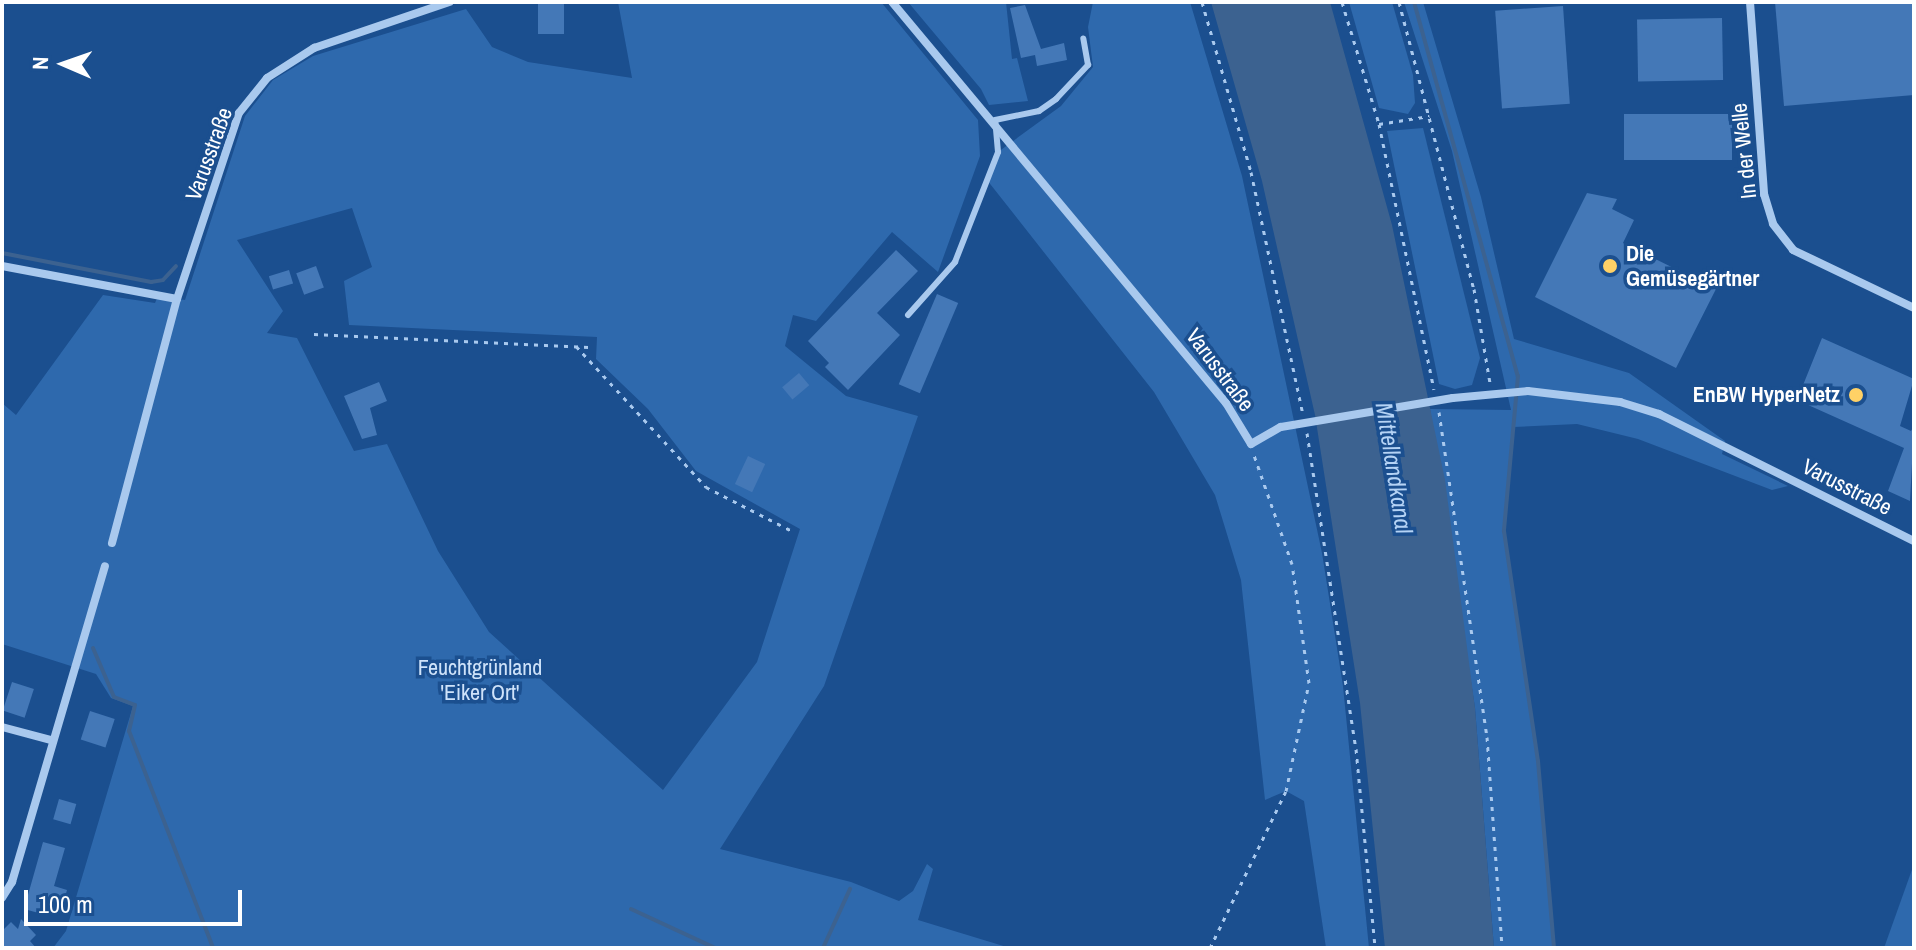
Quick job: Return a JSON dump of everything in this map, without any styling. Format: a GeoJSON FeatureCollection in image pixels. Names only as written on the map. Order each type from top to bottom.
{"type":"FeatureCollection","features":[{"type":"Feature","properties":{"kind":"street","name":"Varusstraße"},"geometry":{"type":"LineString","coordinates":[[112,543],[177,299],[239,113],[267,78],[314,48],[449,2]]}},
{"type":"Feature","properties":{"kind":"street","name":"Varusstraße"},"geometry":{"type":"LineString","coordinates":[[892,2],[995,120],[1226,403],[1251,444],[1281,427],[1490,393],[1528,391],[1620,402],[1659,414],[1914,541]]}},
{"type":"Feature","properties":{"kind":"street","name":"In der Welle"},"geometry":{"type":"LineString","coordinates":[[1750,2],[1764,194],[1773,224],[1793,250],[1914,308]]}},
{"type":"Feature","properties":{"kind":"street"},"geometry":{"type":"LineString","coordinates":[[2,266],[177,299]]}},
{"type":"Feature","properties":{"kind":"street"},"geometry":{"type":"LineString","coordinates":[[2,898],[12,882],[51,740],[105,566]]}},
{"type":"Feature","properties":{"kind":"street"},"geometry":{"type":"LineString","coordinates":[[2,727],[51,740]]}},
{"type":"Feature","properties":{"kind":"lane"},"geometry":{"type":"LineString","coordinates":[[908,315],[955,262],[998,152],[995,120],[1039,111],[1056,99],[1088,65],[1083,38]]}},
{"type":"Feature","properties":{"kind":"path"},"geometry":{"type":"LineString","coordinates":[[1202,2],[1251,172],[1304,418],[1356,749],[1375,948]]}},
{"type":"Feature","properties":{"kind":"path"},"geometry":{"type":"LineString","coordinates":[[1342,2],[1379,124],[1449,461],[1487,737],[1502,948]]}},
{"type":"Feature","properties":{"kind":"path"},"geometry":{"type":"LineString","coordinates":[[1399,2],[1477,303],[1490,393]]}},
{"type":"Feature","properties":{"kind":"path"},"geometry":{"type":"LineString","coordinates":[[1379,124],[1429,116]]}},
{"type":"Feature","properties":{"kind":"path"},"geometry":{"type":"LineString","coordinates":[[314,334],[594,347]]}},
{"type":"Feature","properties":{"kind":"path"},"geometry":{"type":"LineString","coordinates":[[576,346],[706,487],[792,531]]}},
{"type":"Feature","properties":{"kind":"path"},"geometry":{"type":"LineString","coordinates":[[1210,948],[1286,791],[1309,683],[1292,564],[1251,444]]}},
{"type":"Feature","properties":{"kind":"green space","name":"Feuchtgrünland 'Eiker Ort'"},"geometry":{"type":"Polygon","coordinates":[[[618,2],[881,2],[978,120],[980,156],[938,272],[892,232],[816,321],[793,315],[785,346],[846,396],[918,416],[824,686],[720,849],[851,882],[899,901],[913,891],[927,864],[933,869],[918,920],[1010,948],[53,948],[66,931],[133,706],[111,698],[96,674],[2,644],[2,403],[16,415],[103,295],[155,303],[158,296],[185,300],[245,116],[273,80],[313,56],[466,9],[492,47],[528,62],[632,78],[618,2]],[[352,208],[237,240],[283,311],[267,333],[297,338],[354,451],[387,444],[438,551],[489,632],[663,790],[757,662],[800,529],[696,471],[648,409],[596,359],[597,337],[349,325],[344,281],[372,267],[352,208]]]}},
{"type":"Feature","properties":{"kind":"green space"},"geometry":{"type":"Polygon","coordinates":[[[908,2],[1006,2],[1012,59],[1017,58],[1028,101],[989,105],[981,89],[908,2]]]}},
{"type":"Feature","properties":{"kind":"green space"},"geometry":{"type":"Polygon","coordinates":[[[1093,2],[1190,2],[1242,176],[1322,553],[1343,686],[1369,948],[1326,948],[1304,801],[1286,791],[1265,800],[1241,580],[1215,495],[1154,392],[987,180],[998,152],[1061,106],[1093,67],[1088,27],[1093,2]]]}},
{"type":"Feature","properties":{"kind":"green space"},"geometry":{"type":"Polygon","coordinates":[[[1349,2],[1392,2],[1413,75],[1415,103],[1408,114],[1379,108],[1349,2]]]}},
{"type":"Feature","properties":{"kind":"green space"},"geometry":{"type":"Polygon","coordinates":[[[1404,2],[1423,2],[1481,197],[1514,339],[1629,373],[1725,441],[1722,454],[1788,486],[1772,490],[1638,439],[1577,424],[1513,427],[1504,531],[1538,761],[1554,948],[1494,948],[1475,708],[1430,409],[1511,410],[1452,151],[1404,2]]]}},
{"type":"Feature","properties":{"kind":"green space"},"geometry":{"type":"Polygon","coordinates":[[[1423,128],[1480,358],[1472,385],[1455,389],[1439,384],[1387,131],[1423,128]]]}},
{"type":"Feature","properties":{"kind":"green space"},"geometry":{"type":"Polygon","coordinates":[[[1914,864],[1914,948],[1884,948],[1914,864]]]}},
{"type":"Feature","properties":{"kind":"water","name":"Mittellandkanal"},"geometry":{"type":"Polygon","coordinates":[[[1211,2],[1330,2],[1392,225],[1445,480],[1475,708],[1494,948],[1385,948],[1360,703],[1315,415],[1262,181],[1211,2]]]}},
{"type":"Feature","properties":{"kind":"building"},"geometry":{"type":"Polygon","coordinates":[[[538,2],[564,2],[564,34],[538,34],[538,2]]]}},
{"type":"Feature","properties":{"kind":"building"},"geometry":{"type":"Polygon","coordinates":[[[1775,2],[1914,2],[1914,95],[1784,106],[1775,2]]]}},
{"type":"Feature","properties":{"kind":"building"},"geometry":{"type":"Polygon","coordinates":[[[1025,5],[1041,49],[1064,43],[1067,60],[1037,66],[1035,55],[1021,58],[1010,8],[1025,5]]]}},
{"type":"Feature","properties":{"kind":"building"},"geometry":{"type":"Polygon","coordinates":[[[1563,6],[1570,104],[1502,109],[1495,11],[1563,6]]]}},
{"type":"Feature","properties":{"kind":"building"},"geometry":{"type":"Polygon","coordinates":[[[1722,18],[1723,80],[1638,81],[1637,19],[1722,18]]]}},
{"type":"Feature","properties":{"kind":"building"},"geometry":{"type":"Polygon","coordinates":[[[1624,114],[1732,114],[1732,160],[1624,160],[1624,114]]]}},
{"type":"Feature","properties":{"kind":"building","name":"Die Gemüsegärtner"},"geometry":{"type":"Polygon","coordinates":[[[1587,193],[1617,199],[1612,209],[1634,220],[1623,243],[1716,289],[1676,368],[1535,297],[1587,193]]]}},
{"type":"Feature","properties":{"kind":"building"},"geometry":{"type":"Polygon","coordinates":[[[896,250],[918,271],[877,313],[900,335],[848,390],[825,367],[829,363],[808,341],[896,250]]]}},
{"type":"Feature","properties":{"kind":"building"},"geometry":{"type":"Polygon","coordinates":[[[316,266],[324,288],[304,295],[296,273],[316,266]]]}},
{"type":"Feature","properties":{"kind":"building"},"geometry":{"type":"Polygon","coordinates":[[[289,270],[293,283],[273,290],[269,276],[289,270]]]}},
{"type":"Feature","properties":{"kind":"building"},"geometry":{"type":"Polygon","coordinates":[[[937,294],[958,303],[920,393],[899,384],[937,294]]]}},
{"type":"Feature","properties":{"kind":"building","name":"EnBW HyperNetz"},"geometry":{"type":"Polygon","coordinates":[[[1822,338],[1914,379],[1900,426],[1911,431],[1914,426],[1910,501],[1888,491],[1904,448],[1797,400],[1822,338]]]}},
{"type":"Feature","properties":{"kind":"building"},"geometry":{"type":"Polygon","coordinates":[[[799,373],[809,385],[792,399],[782,387],[799,373]]]}},
{"type":"Feature","properties":{"kind":"building"},"geometry":{"type":"Polygon","coordinates":[[[379,382],[387,401],[370,408],[377,435],[362,439],[344,396],[379,382]]]}},
{"type":"Feature","properties":{"kind":"building"},"geometry":{"type":"Polygon","coordinates":[[[748,456],[765,464],[752,492],[735,484],[748,456]]]}},
{"type":"Feature","properties":{"kind":"building"},"geometry":{"type":"Polygon","coordinates":[[[12,682],[34,689],[25,718],[3,711],[12,682]]]}},
{"type":"Feature","properties":{"kind":"building"},"geometry":{"type":"Polygon","coordinates":[[[90,711],[115,719],[105,748],[81,740],[90,711]]]}},
{"type":"Feature","properties":{"kind":"building"},"geometry":{"type":"Polygon","coordinates":[[[59,799],[76,804],[71,824],[53,819],[59,799]]]}},
{"type":"Feature","properties":{"kind":"building"},"geometry":{"type":"Polygon","coordinates":[[[43,842],[65,848],[54,886],[67,890],[61,911],[48,907],[46,915],[24,909],[43,842]]]}},
{"type":"Feature","properties":{"kind":"building"},"geometry":{"type":"Polygon","coordinates":[[[21,919],[36,935],[30,941],[36,948],[2,948],[2,931],[11,922],[18,929],[21,919]]]}},
{"type":"Feature","properties":{"kind":"waterway"},"geometry":{"type":"LineString","coordinates":[[1414,2],[1518,376],[1504,531],[1538,761],[1554,948]]}},
{"type":"Feature","properties":{"kind":"waterway"},"geometry":{"type":"LineString","coordinates":[[2,253],[151,282],[163,280],[176,266]]}},
{"type":"Feature","properties":{"kind":"waterway"},"geometry":{"type":"LineString","coordinates":[[93,648],[114,697],[135,705],[129,731],[213,948]]}},
{"type":"Feature","properties":{"kind":"waterway"},"geometry":{"type":"LineString","coordinates":[[823,948],[850,889]]}},
{"type":"Feature","properties":{"kind":"waterway"},"geometry":{"type":"LineString","coordinates":[[631,909],[715,948]]}},
{"type":"Feature","properties":{"kind":"place","name":"Die Gemüsegärtner"},"geometry":{"type":"Point","coordinates":[1610,266]}},
{"type":"Feature","properties":{"kind":"place","name":"EnBW HyperNetz"},"geometry":{"type":"Point","coordinates":[1856,395]}}]}
